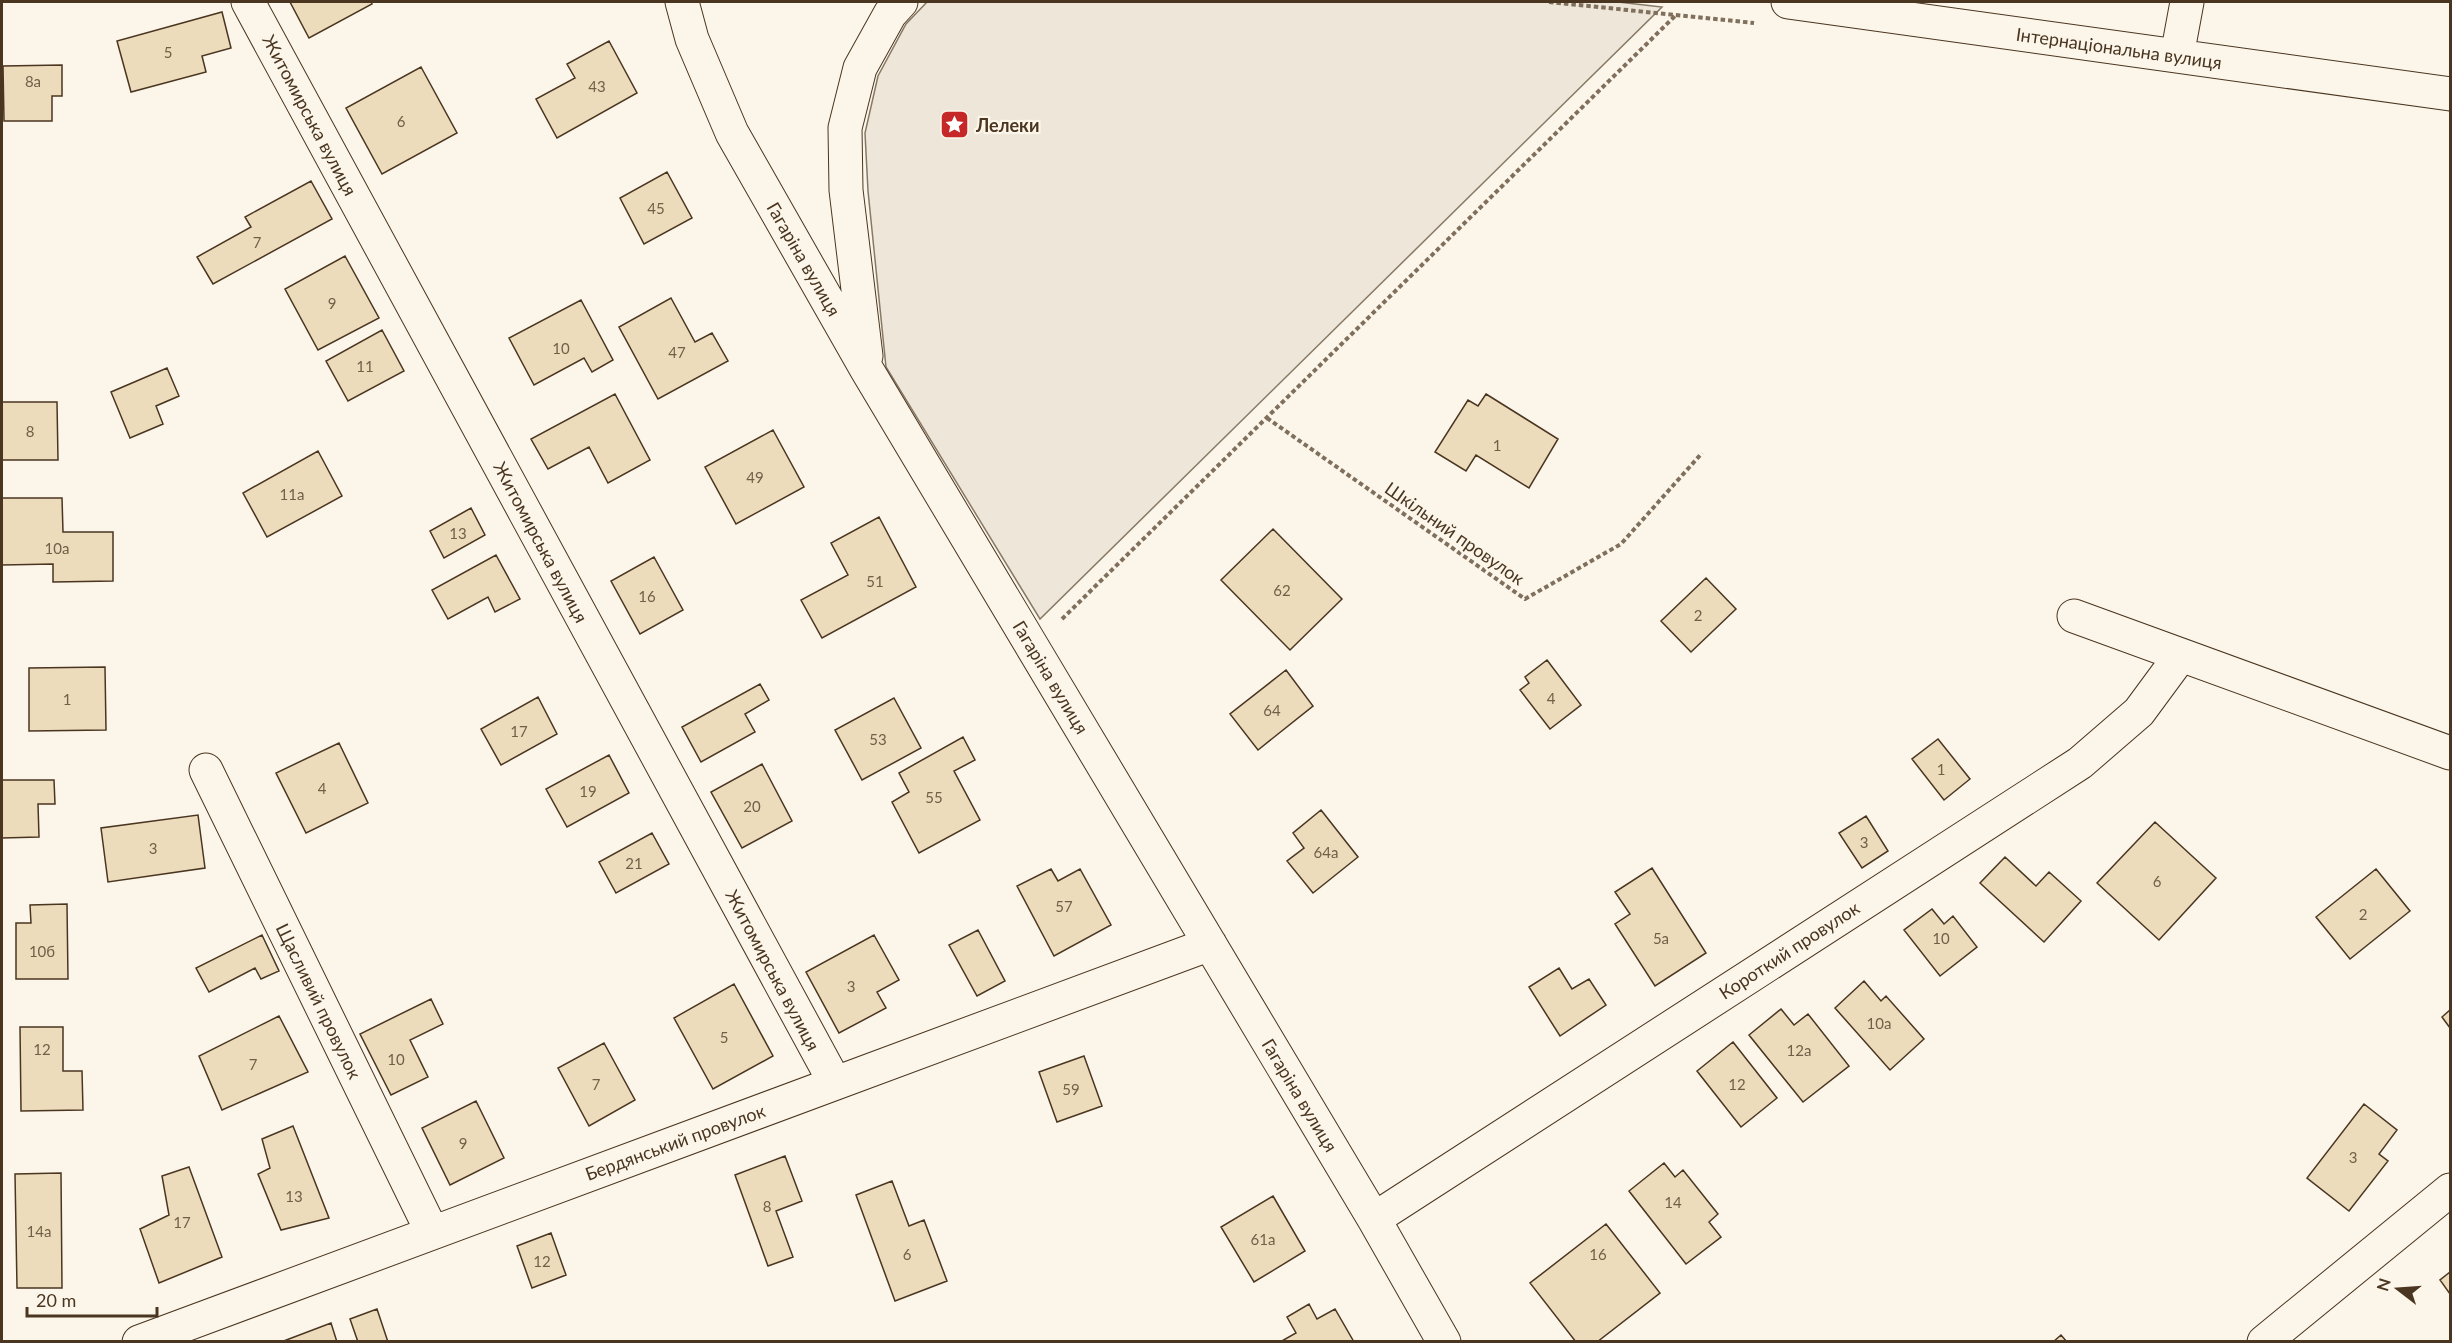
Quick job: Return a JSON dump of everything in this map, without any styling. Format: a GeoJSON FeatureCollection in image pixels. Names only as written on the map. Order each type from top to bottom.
{"type":"FeatureCollection","features":[{"type":"Feature","properties":{"kind":"street","name":"Житомирська вулиця"},"geometry":{"type":"LineString","coordinates":[[248,2],[835,1083]]}},
{"type":"Feature","properties":{"kind":"street","name":"Гагаріна вулиця"},"geometry":{"type":"LineString","coordinates":[[682,2],[692,39],[732,133],[867,370],[1374,1219],[1444,1341]]}},
{"type":"Feature","properties":{"kind":"street"},"geometry":{"type":"LineString","coordinates":[[867,370],[846,190],[845,128],[861,68],[890,14],[901,2]]}},
{"type":"Feature","properties":{"kind":"street","name":"Інтернаціональна вулиця"},"geometry":{"type":"LineString","coordinates":[[1788,2],[2451,94]]}},
{"type":"Feature","properties":{"kind":"street"},"geometry":{"type":"LineString","coordinates":[[2177,56],[2187,2]]}},
{"type":"Feature","properties":{"kind":"street"},"geometry":{"type":"LineString","coordinates":[[2074,616],[2451,753]]}},
{"type":"Feature","properties":{"kind":"street","name":"Короткий провулок"},"geometry":{"type":"LineString","coordinates":[[1374,1219],[2079,763],[2139,712],[2181,656]]}},
{"type":"Feature","properties":{"kind":"street","name":"Щасливий провулок"},"geometry":{"type":"LineString","coordinates":[[206,770],[432,1232]]}},
{"type":"Feature","properties":{"kind":"street","name":"Бердянський провулок"},"geometry":{"type":"LineString","coordinates":[[139,1341],[1210,944]]}},
{"type":"Feature","properties":{"kind":"street"},"geometry":{"type":"LineString","coordinates":[[2264,1341],[2451,1190]]}},
{"type":"Feature","properties":{"kind":"path"},"geometry":{"type":"LineString","coordinates":[[1055,626],[1675,16]]}},
{"type":"Feature","properties":{"kind":"path","name":"Шкільний провулок"},"geometry":{"type":"LineString","coordinates":[[1267,418],[1525,599],[1621,544],[1702,453]]}},
{"type":"Feature","properties":{"kind":"shaded area"},"geometry":{"type":"Polygon","coordinates":[[[927,2],[1618,2],[1662,7],[1040,619],[886,367],[868,191],[865,133],[878,76],[906,24],[927,2]]]}},
{"type":"Feature","properties":{"kind":"building"},"geometry":{"type":"Polygon","coordinates":[[[290,2],[371,2],[372,4],[309,38],[290,2]]]}},
{"type":"Feature","properties":{"kind":"building"},"geometry":{"type":"Polygon","coordinates":[[[222,12],[231,48],[202,56],[206,72],[131,92],[117,41],[222,12]]]}},
{"type":"Feature","properties":{"kind":"building"},"geometry":{"type":"Polygon","coordinates":[[[609,41],[637,93],[557,138],[536,99],[575,78],[567,64],[609,41]]]}},
{"type":"Feature","properties":{"kind":"building"},"geometry":{"type":"Polygon","coordinates":[[[62,65],[62,96],[52,96],[52,121],[4,121],[3,66],[62,65]]]}},
{"type":"Feature","properties":{"kind":"building"},"geometry":{"type":"Polygon","coordinates":[[[421,67],[457,133],[382,174],[346,108],[421,67]]]}},
{"type":"Feature","properties":{"kind":"building"},"geometry":{"type":"Polygon","coordinates":[[[667,172],[692,218],[644,244],[620,198],[667,172]]]}},
{"type":"Feature","properties":{"kind":"building"},"geometry":{"type":"Polygon","coordinates":[[[311,181],[332,219],[213,284],[197,257],[251,227],[245,217],[311,181]]]}},
{"type":"Feature","properties":{"kind":"building"},"geometry":{"type":"Polygon","coordinates":[[[345,256],[379,318],[318,350],[285,289],[345,256]]]}},
{"type":"Feature","properties":{"kind":"building"},"geometry":{"type":"Polygon","coordinates":[[[671,298],[695,342],[712,333],[728,361],[658,399],[619,327],[671,298]]]}},
{"type":"Feature","properties":{"kind":"building"},"geometry":{"type":"Polygon","coordinates":[[[581,300],[613,360],[592,372],[584,358],[534,385],[509,338],[581,300]]]}},
{"type":"Feature","properties":{"kind":"building"},"geometry":{"type":"Polygon","coordinates":[[[382,330],[404,371],[348,401],[326,361],[382,330]]]}},
{"type":"Feature","properties":{"kind":"building"},"geometry":{"type":"Polygon","coordinates":[[[167,368],[179,396],[156,406],[163,424],[130,438],[111,392],[167,368]]]}},
{"type":"Feature","properties":{"kind":"building"},"geometry":{"type":"Polygon","coordinates":[[[615,394],[650,460],[608,483],[589,447],[548,469],[531,439],[615,394]]]}},
{"type":"Feature","properties":{"kind":"building"},"geometry":{"type":"Polygon","coordinates":[[[1486,394],[1558,439],[1529,488],[1476,455],[1466,471],[1435,452],[1468,400],[1478,406],[1486,394]]]}},
{"type":"Feature","properties":{"kind":"building"},"geometry":{"type":"Polygon","coordinates":[[[2,402],[57,402],[58,460],[2,460],[2,402]]]}},
{"type":"Feature","properties":{"kind":"building"},"geometry":{"type":"Polygon","coordinates":[[[773,430],[804,487],[736,524],[705,467],[773,430]]]}},
{"type":"Feature","properties":{"kind":"building"},"geometry":{"type":"Polygon","coordinates":[[[318,451],[342,496],[267,537],[243,493],[318,451]]]}},
{"type":"Feature","properties":{"kind":"building"},"geometry":{"type":"Polygon","coordinates":[[[2,498],[62,498],[63,532],[113,532],[113,581],[53,582],[53,564],[2,565],[2,498]]]}},
{"type":"Feature","properties":{"kind":"building"},"geometry":{"type":"Polygon","coordinates":[[[471,508],[485,535],[444,558],[430,531],[471,508]]]}},
{"type":"Feature","properties":{"kind":"building"},"geometry":{"type":"Polygon","coordinates":[[[879,517],[916,587],[822,638],[801,600],[848,575],[831,543],[879,517]]]}},
{"type":"Feature","properties":{"kind":"building"},"geometry":{"type":"Polygon","coordinates":[[[1273,529],[1342,599],[1290,650],[1221,580],[1273,529]]]}},
{"type":"Feature","properties":{"kind":"building"},"geometry":{"type":"Polygon","coordinates":[[[496,555],[520,599],[495,612],[488,597],[448,619],[432,590],[496,555]]]}},
{"type":"Feature","properties":{"kind":"building"},"geometry":{"type":"Polygon","coordinates":[[[654,557],[683,610],[640,634],[611,581],[654,557]]]}},
{"type":"Feature","properties":{"kind":"building"},"geometry":{"type":"Polygon","coordinates":[[[1706,578],[1736,609],[1691,652],[1661,621],[1706,578]]]}},
{"type":"Feature","properties":{"kind":"building"},"geometry":{"type":"Polygon","coordinates":[[[1547,660],[1581,705],[1550,729],[1520,690],[1529,683],[1525,677],[1547,660]]]}},
{"type":"Feature","properties":{"kind":"building"},"geometry":{"type":"Polygon","coordinates":[[[105,667],[106,730],[29,731],[29,668],[105,667]]]}},
{"type":"Feature","properties":{"kind":"building"},"geometry":{"type":"Polygon","coordinates":[[[1286,670],[1313,706],[1258,750],[1230,714],[1286,670]]]}},
{"type":"Feature","properties":{"kind":"building"},"geometry":{"type":"Polygon","coordinates":[[[760,684],[769,700],[745,714],[755,732],[701,762],[682,727],[760,684]]]}},
{"type":"Feature","properties":{"kind":"building"},"geometry":{"type":"Polygon","coordinates":[[[538,697],[557,734],[501,765],[481,729],[538,697]]]}},
{"type":"Feature","properties":{"kind":"building"},"geometry":{"type":"Polygon","coordinates":[[[894,698],[921,748],[862,780],[835,730],[894,698]]]}},
{"type":"Feature","properties":{"kind":"building"},"geometry":{"type":"Polygon","coordinates":[[[963,737],[975,760],[954,771],[980,820],[919,853],[892,802],[909,792],[899,773],[963,737]]]}},
{"type":"Feature","properties":{"kind":"building"},"geometry":{"type":"Polygon","coordinates":[[[1938,739],[1970,779],[1944,800],[1912,759],[1938,739]]]}},
{"type":"Feature","properties":{"kind":"building"},"geometry":{"type":"Polygon","coordinates":[[[339,743],[368,803],[306,833],[276,773],[339,743]]]}},
{"type":"Feature","properties":{"kind":"building"},"geometry":{"type":"Polygon","coordinates":[[[609,755],[629,793],[567,827],[546,789],[609,755]]]}},
{"type":"Feature","properties":{"kind":"building"},"geometry":{"type":"Polygon","coordinates":[[[762,764],[792,821],[742,848],[711,792],[762,764]]]}},
{"type":"Feature","properties":{"kind":"building"},"geometry":{"type":"Polygon","coordinates":[[[2,780],[54,780],[55,804],[38,804],[39,837],[2,838],[2,780]]]}},
{"type":"Feature","properties":{"kind":"building"},"geometry":{"type":"Polygon","coordinates":[[[1321,810],[1358,857],[1313,893],[1287,861],[1304,848],[1293,833],[1321,810]]]}},
{"type":"Feature","properties":{"kind":"building"},"geometry":{"type":"Polygon","coordinates":[[[198,815],[205,868],[108,882],[101,828],[198,815]]]}},
{"type":"Feature","properties":{"kind":"building"},"geometry":{"type":"Polygon","coordinates":[[[1866,816],[1888,851],[1862,868],[1839,833],[1866,816]]]}},
{"type":"Feature","properties":{"kind":"building"},"geometry":{"type":"Polygon","coordinates":[[[2155,822],[2216,878],[2159,940],[2097,883],[2155,822]]]}},
{"type":"Feature","properties":{"kind":"building"},"geometry":{"type":"Polygon","coordinates":[[[652,833],[669,864],[616,893],[599,862],[652,833]]]}},
{"type":"Feature","properties":{"kind":"building"},"geometry":{"type":"Polygon","coordinates":[[[2005,857],[2036,886],[2049,872],[2081,901],[2044,942],[1980,883],[2005,857]]]}},
{"type":"Feature","properties":{"kind":"building"},"geometry":{"type":"Polygon","coordinates":[[[1652,868],[1706,953],[1655,986],[1615,924],[1630,914],[1615,892],[1652,868]]]}},
{"type":"Feature","properties":{"kind":"building"},"geometry":{"type":"Polygon","coordinates":[[[1051,869],[1058,881],[1080,869],[1111,925],[1054,956],[1017,886],[1051,869]]]}},
{"type":"Feature","properties":{"kind":"building"},"geometry":{"type":"Polygon","coordinates":[[[2376,869],[2410,911],[2350,959],[2316,917],[2376,869]]]}},
{"type":"Feature","properties":{"kind":"building"},"geometry":{"type":"Polygon","coordinates":[[[67,904],[68,979],[16,979],[16,923],[31,923],[30,905],[67,904]]]}},
{"type":"Feature","properties":{"kind":"building"},"geometry":{"type":"Polygon","coordinates":[[[1932,909],[1944,924],[1953,916],[1977,947],[1940,976],[1904,930],[1932,909]]]}},
{"type":"Feature","properties":{"kind":"building"},"geometry":{"type":"Polygon","coordinates":[[[978,930],[1005,981],[977,996],[949,945],[978,930]]]}},
{"type":"Feature","properties":{"kind":"building"},"geometry":{"type":"Polygon","coordinates":[[[262,935],[279,971],[261,979],[255,968],[209,992],[196,968],[262,935]]]}},
{"type":"Feature","properties":{"kind":"building"},"geometry":{"type":"Polygon","coordinates":[[[874,935],[899,980],[877,992],[886,1008],[839,1033],[806,972],[874,935]]]}},
{"type":"Feature","properties":{"kind":"building"},"geometry":{"type":"Polygon","coordinates":[[[1559,968],[1572,989],[1589,979],[1606,1005],[1560,1036],[1529,987],[1559,968]]]}},
{"type":"Feature","properties":{"kind":"building"},"geometry":{"type":"Polygon","coordinates":[[[1864,981],[1881,1001],[1886,996],[1924,1039],[1890,1070],[1835,1008],[1864,981]]]}},
{"type":"Feature","properties":{"kind":"building"},"geometry":{"type":"Polygon","coordinates":[[[734,984],[773,1056],[713,1089],[674,1018],[734,984]]]}},
{"type":"Feature","properties":{"kind":"building"},"geometry":{"type":"Polygon","coordinates":[[[431,999],[443,1024],[410,1040],[428,1077],[391,1095],[360,1034],[431,999]]]}},
{"type":"Feature","properties":{"kind":"building"},"geometry":{"type":"Polygon","coordinates":[[[1781,1009],[1794,1025],[1808,1014],[1849,1066],[1803,1102],[1749,1035],[1781,1009]]]}},
{"type":"Feature","properties":{"kind":"building"},"geometry":{"type":"Polygon","coordinates":[[[2450,1010],[2450,1028],[2442,1017],[2450,1010]]]}},
{"type":"Feature","properties":{"kind":"building"},"geometry":{"type":"Polygon","coordinates":[[[279,1016],[308,1072],[222,1110],[199,1056],[279,1016]]]}},
{"type":"Feature","properties":{"kind":"building"},"geometry":{"type":"Polygon","coordinates":[[[20,1027],[63,1027],[63,1071],[82,1071],[83,1110],[21,1111],[20,1027]]]}},
{"type":"Feature","properties":{"kind":"building"},"geometry":{"type":"Polygon","coordinates":[[[1733,1042],[1777,1098],[1741,1127],[1697,1071],[1733,1042]]]}},
{"type":"Feature","properties":{"kind":"building"},"geometry":{"type":"Polygon","coordinates":[[[604,1043],[635,1100],[589,1126],[558,1068],[604,1043]]]}},
{"type":"Feature","properties":{"kind":"building"},"geometry":{"type":"Polygon","coordinates":[[[1084,1056],[1102,1106],[1057,1122],[1039,1072],[1084,1056]]]}},
{"type":"Feature","properties":{"kind":"building"},"geometry":{"type":"Polygon","coordinates":[[[476,1101],[504,1158],[450,1185],[422,1128],[476,1101]]]}},
{"type":"Feature","properties":{"kind":"building"},"geometry":{"type":"Polygon","coordinates":[[[2364,1104],[2397,1130],[2379,1154],[2388,1161],[2349,1211],[2307,1178],[2364,1104]]]}},
{"type":"Feature","properties":{"kind":"building"},"geometry":{"type":"Polygon","coordinates":[[[293,1126],[329,1218],[281,1230],[258,1174],[270,1168],[262,1139],[293,1126]]]}},
{"type":"Feature","properties":{"kind":"building"},"geometry":{"type":"Polygon","coordinates":[[[785,1156],[802,1201],[776,1211],[793,1257],[768,1266],[735,1175],[785,1156]]]}},
{"type":"Feature","properties":{"kind":"building"},"geometry":{"type":"Polygon","coordinates":[[[1664,1163],[1675,1177],[1683,1170],[1718,1214],[1709,1222],[1721,1237],[1686,1264],[1629,1191],[1664,1163]]]}},
{"type":"Feature","properties":{"kind":"building"},"geometry":{"type":"Polygon","coordinates":[[[189,1167],[222,1257],[159,1283],[140,1229],[169,1215],[162,1176],[189,1167]]]}},
{"type":"Feature","properties":{"kind":"building"},"geometry":{"type":"Polygon","coordinates":[[[61,1173],[62,1288],[17,1288],[15,1174],[61,1173]]]}},
{"type":"Feature","properties":{"kind":"building"},"geometry":{"type":"Polygon","coordinates":[[[892,1181],[909,1226],[924,1220],[947,1281],[895,1301],[856,1195],[892,1181]]]}},
{"type":"Feature","properties":{"kind":"building"},"geometry":{"type":"Polygon","coordinates":[[[1273,1196],[1305,1251],[1254,1282],[1221,1227],[1273,1196]]]}},
{"type":"Feature","properties":{"kind":"building"},"geometry":{"type":"Polygon","coordinates":[[[1606,1224],[1660,1293],[1597,1342],[1576,1342],[1530,1283],[1606,1224]]]}},
{"type":"Feature","properties":{"kind":"building"},"geometry":{"type":"Polygon","coordinates":[[[551,1233],[566,1275],[532,1288],[517,1246],[551,1233]]]}},
{"type":"Feature","properties":{"kind":"building"},"geometry":{"type":"Polygon","coordinates":[[[2450,1272],[2450,1294],[2440,1280],[2450,1272]]]}},
{"type":"Feature","properties":{"kind":"building"},"geometry":{"type":"Polygon","coordinates":[[[1309,1304],[1317,1319],[1335,1309],[1354,1342],[1280,1342],[1296,1333],[1287,1317],[1309,1304]]]}},
{"type":"Feature","properties":{"kind":"building"},"geometry":{"type":"Polygon","coordinates":[[[377,1309],[388,1342],[358,1342],[350,1319],[377,1309]]]}},
{"type":"Feature","properties":{"kind":"building"},"geometry":{"type":"Polygon","coordinates":[[[331,1323],[337,1342],[281,1342],[331,1323]]]}},
{"type":"Feature","properties":{"kind":"building"},"geometry":{"type":"Polygon","coordinates":[[[2061,1335],[2067,1342],[2053,1342],[2061,1335]]]}},
{"type":"Feature","properties":{"kind":"place","name":"Лелеки"},"geometry":{"type":"Point","coordinates":[955,125]}}]}
